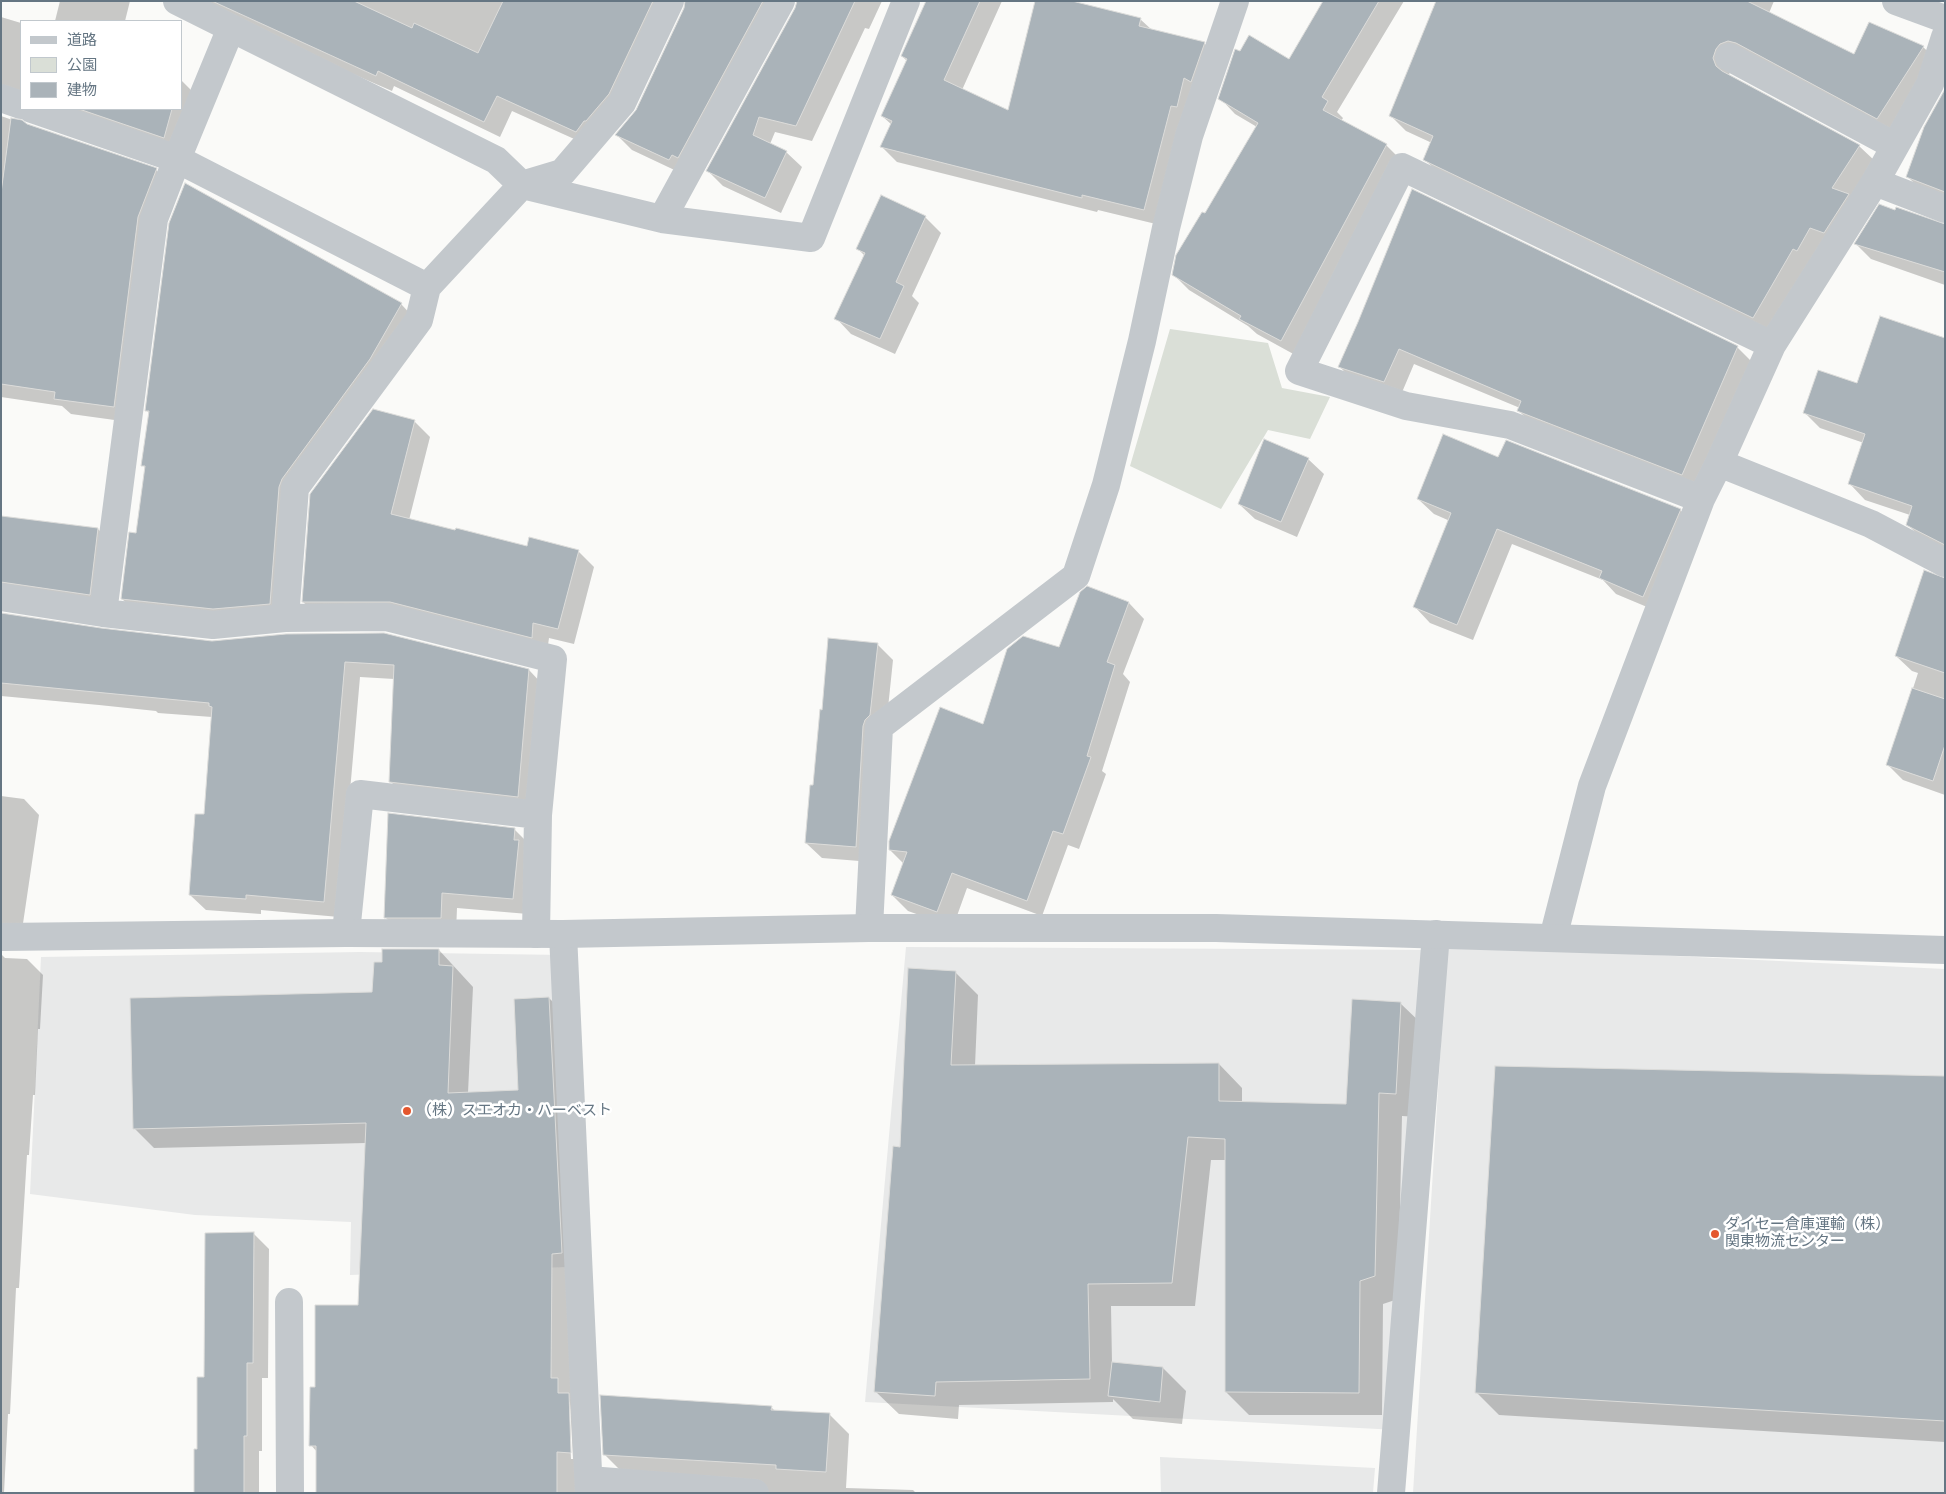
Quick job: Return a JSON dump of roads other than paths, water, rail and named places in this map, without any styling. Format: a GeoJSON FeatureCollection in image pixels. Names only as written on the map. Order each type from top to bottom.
{"type":"FeatureCollection","features":[{"type":"Feature","properties":{"kind":"street"},"geometry":{"type":"LineString","coordinates":[[177,1],[496,160],[522,185],[662,219],[811,238],[906,1]]}},
{"type":"Feature","properties":{"kind":"street"},"geometry":{"type":"LineString","coordinates":[[285,618],[295,488],[419,320],[427,287],[522,185],[562,173],[622,103],[670,1]]}},
{"type":"Feature","properties":{"kind":"street"},"geometry":{"type":"LineString","coordinates":[[662,219],[781,1]]}},
{"type":"Feature","properties":{"kind":"street"},"geometry":{"type":"LineString","coordinates":[[869,928],[879,728],[1076,576],[1108,475],[1142,341],[1166,228],[1189,136],[1235,1]]}},
{"type":"Feature","properties":{"kind":"street"},"geometry":{"type":"LineString","coordinates":[[1896,1],[1945,19]]}},
{"type":"Feature","properties":{"kind":"street"},"geometry":{"type":"LineString","coordinates":[[103,612],[154,219],[231,28]]}},
{"type":"Feature","properties":{"kind":"street"},"geometry":{"type":"LineString","coordinates":[[1553,938],[1592,786],[1701,499],[1772,345],[1875,182],[1930,84],[1945,37]]}},
{"type":"Feature","properties":{"kind":"street"},"geometry":{"type":"LineString","coordinates":[[1729,57],[1895,146]]}},
{"type":"Feature","properties":{"kind":"street"},"geometry":{"type":"LineString","coordinates":[[1,98],[20,105]]}},
{"type":"Feature","properties":{"kind":"street"},"geometry":{"type":"LineString","coordinates":[[35,110],[177,159],[427,287]]}},
{"type":"Feature","properties":{"kind":"street"},"geometry":{"type":"LineString","coordinates":[[1701,499],[1510,425],[1406,406],[1299,371],[1402,167],[1772,345]]}},
{"type":"Feature","properties":{"kind":"street"},"geometry":{"type":"LineString","coordinates":[[1875,182],[1945,209]]}},
{"type":"Feature","properties":{"kind":"street"},"geometry":{"type":"LineString","coordinates":[[1719,463],[1871,524],[1945,563]]}},
{"type":"Feature","properties":{"kind":"street"},"geometry":{"type":"LineString","coordinates":[[1,597],[103,612],[213,625],[285,618],[386,617],[553,659],[538,815],[536,934]]}},
{"type":"Feature","properties":{"kind":"street"},"geometry":{"type":"LineString","coordinates":[[346,933],[360,794],[538,815]]}},
{"type":"Feature","properties":{"kind":"street"},"geometry":{"type":"LineString","coordinates":[[1,937],[346,933],[563,934],[869,928],[1216,928],[1945,950]]}},
{"type":"Feature","properties":{"kind":"street"},"geometry":{"type":"LineString","coordinates":[[563,934],[589,1486],[755,1493]]}},
{"type":"Feature","properties":{"kind":"street"},"geometry":{"type":"LineString","coordinates":[[1392,1493],[1436,934]]}},
{"type":"Feature","properties":{"kind":"street"},"geometry":{"type":"LineString","coordinates":[[289,1302],[290,1493]]}},
{"type":"Feature","properties":{"kind":"place","name":"（株）スエオカ・ハーベスト"},"geometry":{"type":"Point","coordinates":[407,1111]}},
{"type":"Feature","properties":{"kind":"place","name":"ダイセー倉庫運輸（株） 関東物流センター"},"geometry":{"type":"Point","coordinates":[1715,1234]}}]}
